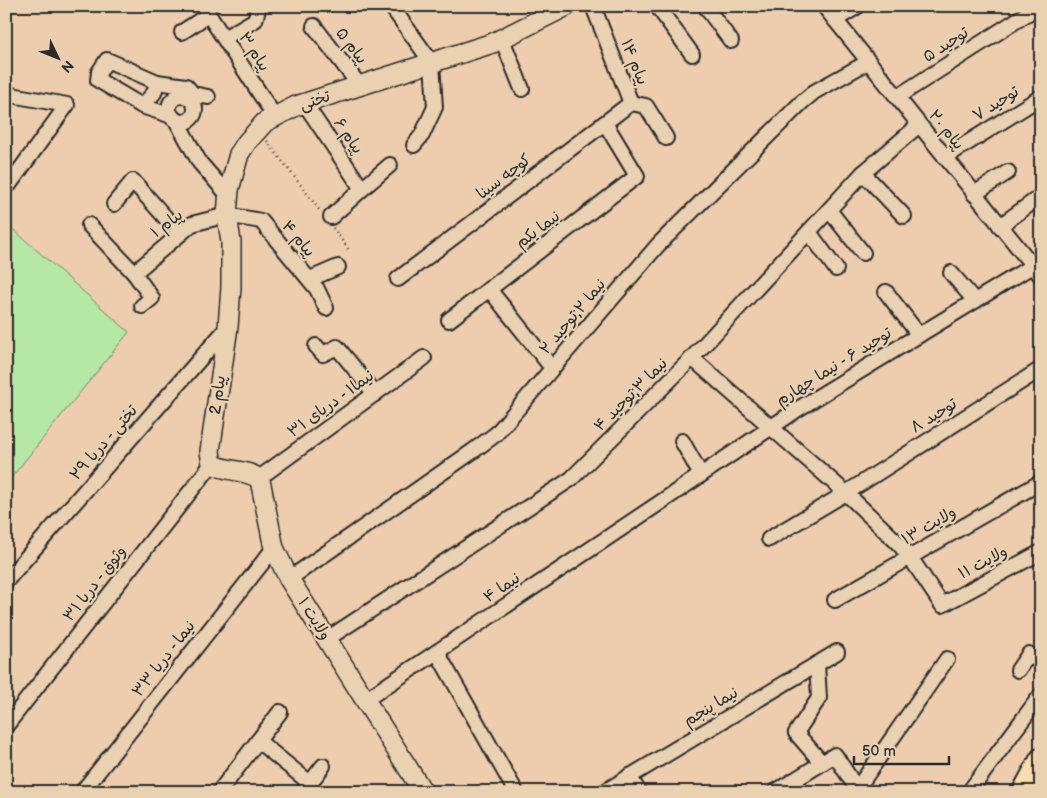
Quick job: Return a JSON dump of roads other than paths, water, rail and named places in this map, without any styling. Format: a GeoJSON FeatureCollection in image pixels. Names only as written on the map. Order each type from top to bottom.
{"type":"FeatureCollection","features":[{"type":"Feature","properties":{"kind":"main road"},"geometry":{"type":"LineString","coordinates":[[1023,792],[1041,759]]}},
{"type":"Feature","properties":{"kind":"street"},"geometry":{"type":"LineString","coordinates":[[224,38],[255,20],[259,6]]}},
{"type":"Feature","properties":{"kind":"street"},"geometry":{"type":"LineString","coordinates":[[390,6],[432,63],[435,107],[422,135],[414,145]]}},
{"type":"Feature","properties":{"kind":"street","name":"تختی"},"geometry":{"type":"LineString","coordinates":[[228,327],[232,270],[228,190],[239,154],[265,122],[296,106],[502,39],[567,6]]}},
{"type":"Feature","properties":{"kind":"street","name":"پیام ۱۴"},"geometry":{"type":"LineString","coordinates":[[593,6],[631,102]]}},
{"type":"Feature","properties":{"kind":"street"},"geometry":{"type":"LineString","coordinates":[[657,6],[692,54]]}},
{"type":"Feature","properties":{"kind":"street"},"geometry":{"type":"LineString","coordinates":[[705,6],[731,40]]}},
{"type":"Feature","properties":{"kind":"street","name":"پیام ۲۰"},"geometry":{"type":"LineString","coordinates":[[824,6],[1037,271]]}},
{"type":"Feature","properties":{"kind":"street"},"geometry":{"type":"LineString","coordinates":[[835,20],[858,6]]}},
{"type":"Feature","properties":{"kind":"street","name":"توحید ۵"},"geometry":{"type":"LineString","coordinates":[[897,97],[1039,6]]}},
{"type":"Feature","properties":{"kind":"street"},"geometry":{"type":"LineString","coordinates":[[182,32],[206,11]]}},
{"type":"Feature","properties":{"kind":"street","name":"پيام ۳"},"geometry":{"type":"LineString","coordinates":[[206,11],[275,117]]}},
{"type":"Feature","properties":{"kind":"street","name":"پیام ۵"},"geometry":{"type":"LineString","coordinates":[[314,26],[360,86]]}},
{"type":"Feature","properties":{"kind":"street"},"geometry":{"type":"LineString","coordinates":[[502,39],[522,89]]}},
{"type":"Feature","properties":{"kind":"street"},"geometry":{"type":"LineString","coordinates":[[174,118],[142,106],[98,80],[99,72],[107,60],[157,82],[186,86],[192,96]]}},
{"type":"Feature","properties":{"kind":"street","name":"نیما ۲;توحید ۲"},"geometry":{"type":"LineString","coordinates":[[289,579],[496,434],[658,245],[801,103],[814,92],[868,62]]}},
{"type":"Feature","properties":{"kind":"street"},"geometry":{"type":"LineString","coordinates":[[118,92],[119,79],[127,69]]}},
{"type":"Feature","properties":{"kind":"street"},"geometry":{"type":"LineString","coordinates":[[142,106],[154,93],[157,82]]}},
{"type":"Feature","properties":{"kind":"street"},"geometry":{"type":"LineString","coordinates":[[6,94],[67,105],[9,186]]}},
{"type":"Feature","properties":{"kind":"street"},"geometry":{"type":"LineString","coordinates":[[208,97],[181,95],[172,100],[169,110],[200,163],[228,195]]}},
{"type":"Feature","properties":{"kind":"street","name":"توحید ۷"},"geometry":{"type":"LineString","coordinates":[[945,157],[1041,97]]}},
{"type":"Feature","properties":{"kind":"street"},"geometry":{"type":"LineString","coordinates":[[631,102],[646,106],[666,138]]}},
{"type":"Feature","properties":{"kind":"street","name":"کوچه سینا"},"geometry":{"type":"LineString","coordinates":[[398,279],[631,102]]}},
{"type":"Feature","properties":{"kind":"street","name":"پیام ۶"},"geometry":{"type":"LineString","coordinates":[[305,104],[362,189]]}},
{"type":"Feature","properties":{"kind":"street","name":"نیما یکم"},"geometry":{"type":"LineString","coordinates":[[489,289],[637,176],[604,123]]}},
{"type":"Feature","properties":{"kind":"street","name":"نیما ۳;توحید ۴"},"geometry":{"type":"LineString","coordinates":[[327,639],[571,479],[692,358],[864,173],[919,125]]}},
{"type":"Feature","properties":{"kind":"street"},"geometry":{"type":"LineString","coordinates":[[329,220],[390,165]]}},
{"type":"Feature","properties":{"kind":"street"},"geometry":{"type":"LineString","coordinates":[[974,194],[1008,172]]}},
{"type":"Feature","properties":{"kind":"street"},"geometry":{"type":"LineString","coordinates":[[864,173],[904,216]]}},
{"type":"Feature","properties":{"kind":"street"},"geometry":{"type":"LineString","coordinates":[[114,204],[133,181],[180,234]]}},
{"type":"Feature","properties":{"kind":"street"},"geometry":{"type":"LineString","coordinates":[[1000,226],[1041,196]]}},
{"type":"Feature","properties":{"kind":"street"},"geometry":{"type":"LineString","coordinates":[[829,210],[863,253]]}},
{"type":"Feature","properties":{"kind":"street","name":"پیام ۱"},"geometry":{"type":"LineString","coordinates":[[134,273],[192,224],[228,215]]}},
{"type":"Feature","properties":{"kind":"street","name":"پیام ۴"},"geometry":{"type":"LineString","coordinates":[[228,215],[261,221],[318,288],[326,308]]}},
{"type":"Feature","properties":{"kind":"street"},"geometry":{"type":"LineString","coordinates":[[89,225],[134,273],[152,298],[142,306]]}},
{"type":"Feature","properties":{"kind":"street"},"geometry":{"type":"LineString","coordinates":[[808,232],[836,270]]}},
{"type":"Feature","properties":{"kind":"street"},"geometry":{"type":"LineString","coordinates":[[310,279],[338,267]]}},
{"type":"Feature","properties":{"kind":"street","name":"توحید ۶ - نیما چهارم"},"geometry":{"type":"LineString","coordinates":[[658,504],[798,409],[975,301],[1037,271]]}},
{"type":"Feature","properties":{"kind":"street"},"geometry":{"type":"LineString","coordinates":[[951,273],[975,301]]}},
{"type":"Feature","properties":{"kind":"street"},"geometry":{"type":"LineString","coordinates":[[449,320],[489,289],[552,368]]}},
{"type":"Feature","properties":{"kind":"street"},"geometry":{"type":"LineString","coordinates":[[886,292],[919,335]]}},
{"type":"Feature","properties":{"kind":"street","name":"پیام 2"},"geometry":{"type":"LineString","coordinates":[[212,464],[210,451],[228,327]]}},
{"type":"Feature","properties":{"kind":"street","name":"تختی - دریا ۲۹"},"geometry":{"type":"LineString","coordinates":[[6,581],[228,327]]}},
{"type":"Feature","properties":{"kind":"street"},"geometry":{"type":"LineString","coordinates":[[316,346],[323,354],[337,347],[375,394]]}},
{"type":"Feature","properties":{"kind":"street","name":"نیما۱ - دریای ۳۱"},"geometry":{"type":"LineString","coordinates":[[259,478],[424,358]]}},
{"type":"Feature","properties":{"kind":"street"},"geometry":{"type":"LineString","coordinates":[[692,358],[846,493],[910,557]]}},
{"type":"Feature","properties":{"kind":"street","name":"توحید ۸"},"geometry":{"type":"LineString","coordinates":[[769,539],[846,493],[1041,370]]}},
{"type":"Feature","properties":{"kind":"street"},"geometry":{"type":"LineString","coordinates":[[682,441],[701,475]]}},
{"type":"Feature","properties":{"kind":"street"},"geometry":{"type":"LineString","coordinates":[[212,464],[219,468],[254,475],[259,478]]}},
{"type":"Feature","properties":{"kind":"street","name":"وثوق - دریا ۳۱"},"geometry":{"type":"LineString","coordinates":[[6,726],[212,464]]}},
{"type":"Feature","properties":{"kind":"street","name":"ولایت ۱"},"geometry":{"type":"LineString","coordinates":[[259,478],[262,482],[274,548],[289,579],[423,792]]}},
{"type":"Feature","properties":{"kind":"street","name":"ولایت ۱۳"},"geometry":{"type":"LineString","coordinates":[[835,600],[1041,482]]}},
{"type":"Feature","properties":{"kind":"street","name":"نیما ۴"},"geometry":{"type":"LineString","coordinates":[[365,700],[658,504]]}},
{"type":"Feature","properties":{"kind":"street","name":"نیما - دریا ۳۳"},"geometry":{"type":"LineString","coordinates":[[82,792],[274,548]]}},
{"type":"Feature","properties":{"kind":"street","name":"ولایت ۱۱"},"geometry":{"type":"LineString","coordinates":[[910,557],[942,605],[1041,552]]}},
{"type":"Feature","properties":{"kind":"street"},"geometry":{"type":"LineString","coordinates":[[437,652],[516,792]]}},
{"type":"Feature","properties":{"kind":"street","name":"نیما پنجم"},"geometry":{"type":"LineString","coordinates":[[604,792],[837,652]]}},
{"type":"Feature","properties":{"kind":"street"},"geometry":{"type":"LineString","coordinates":[[1018,670],[1029,654],[1041,662]]}},
{"type":"Feature","properties":{"kind":"street"},"geometry":{"type":"LineString","coordinates":[[775,792],[835,755],[858,791],[947,659]]}},
{"type":"Feature","properties":{"kind":"street"},"geometry":{"type":"LineString","coordinates":[[817,664],[819,698],[796,733],[822,763]]}},
{"type":"Feature","properties":{"kind":"street"},"geometry":{"type":"LineString","coordinates":[[969,792],[1041,695]]}},
{"type":"Feature","properties":{"kind":"street"},"geometry":{"type":"LineString","coordinates":[[219,792],[280,712]]}},
{"type":"Feature","properties":{"kind":"street"},"geometry":{"type":"LineString","coordinates":[[258,741],[307,787],[323,766]]}},
{"type":"Feature","properties":{"kind":"street"},"geometry":{"type":"LineString","coordinates":[[629,776],[639,792]]}}]}
